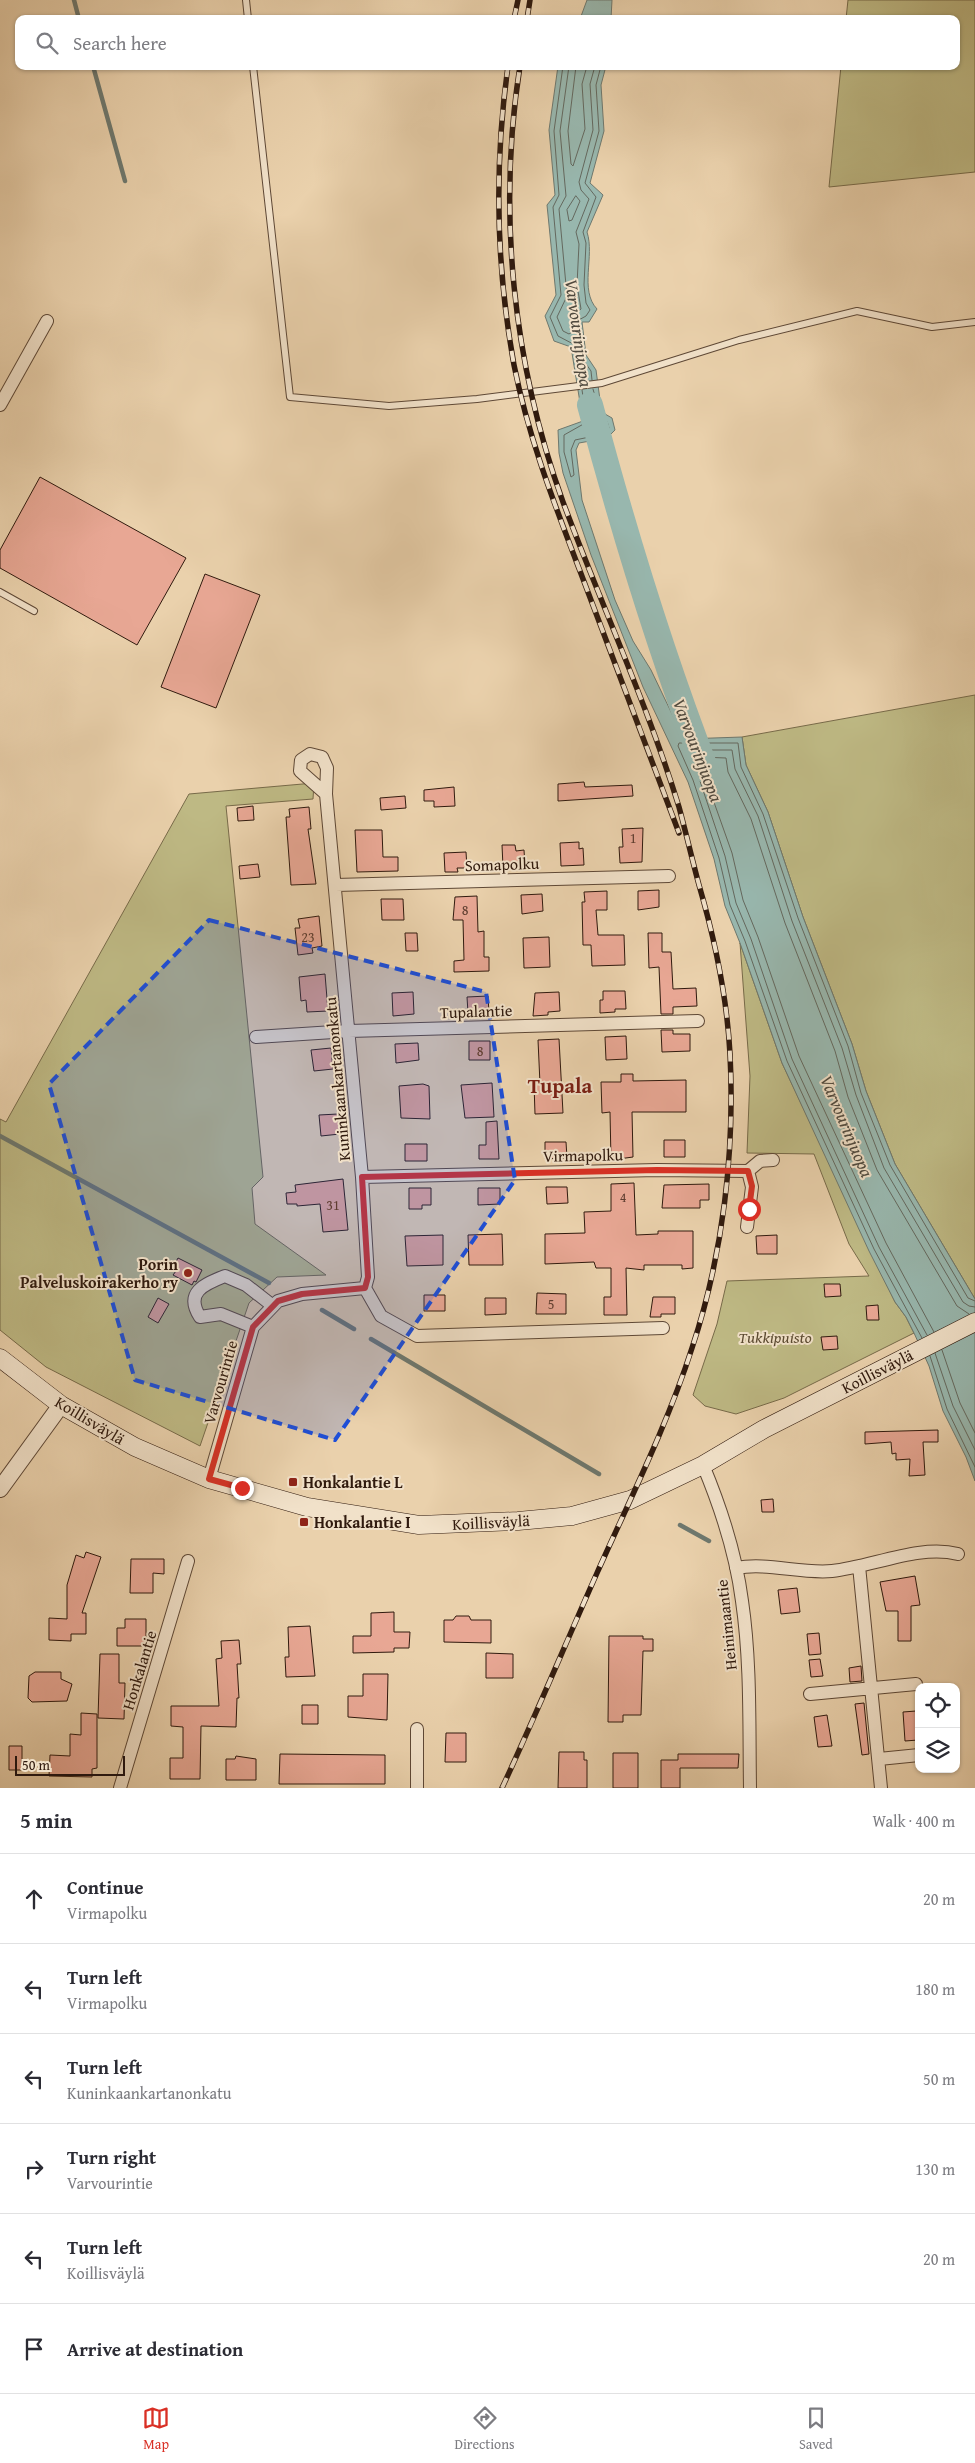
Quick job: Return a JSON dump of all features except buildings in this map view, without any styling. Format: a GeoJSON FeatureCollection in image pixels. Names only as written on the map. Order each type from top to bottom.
{"type":"FeatureCollection","features":[{"type":"Feature","properties":{"kind":"main road","name":"Koillisväylä"},"geometry":{"type":"LineString","coordinates":[[0,1358],[61,1405],[135,1447],[209,1479],[307,1507],[429,1524],[518,1521],[572,1516],[630,1500],[703,1465],[764,1429],[975,1322]]}},
{"type":"Feature","properties":{"kind":"street"},"geometry":{"type":"LineString","coordinates":[[0,405],[47,321]]}},
{"type":"Feature","properties":{"kind":"street","name":"Kuninkaankartanonkatu"},"geometry":{"type":"LineString","coordinates":[[326,794],[362,1177],[368,1277],[365,1288]]}},
{"type":"Feature","properties":{"kind":"street","name":"Somapolku"},"geometry":{"type":"LineString","coordinates":[[336,885],[669,876]]}},
{"type":"Feature","properties":{"kind":"street","name":"Tupalantie"},"geometry":{"type":"LineString","coordinates":[[256,1037],[349,1031],[698,1021]]}},
{"type":"Feature","properties":{"kind":"street"},"geometry":{"type":"LineString","coordinates":[[747,1227],[752,1186],[748,1171],[760,1161],[773,1160]]}},
{"type":"Feature","properties":{"kind":"street","name":"Virmapolku"},"geometry":{"type":"LineString","coordinates":[[362,1177],[657,1170],[748,1171]]}},
{"type":"Feature","properties":{"kind":"street"},"geometry":{"type":"LineString","coordinates":[[253,1327],[221,1314],[200,1316],[194,1307],[195,1296],[204,1284],[226,1276],[246,1285],[273,1306]]}},
{"type":"Feature","properties":{"kind":"street"},"geometry":{"type":"LineString","coordinates":[[365,1288],[381,1316],[417,1336],[663,1328]]}},
{"type":"Feature","properties":{"kind":"street","name":"Varvourintie"},"geometry":{"type":"LineString","coordinates":[[209,1479],[253,1327],[278,1301],[302,1294],[365,1288]]}},
{"type":"Feature","properties":{"kind":"street"},"geometry":{"type":"LineString","coordinates":[[0,1489],[61,1405]]}},
{"type":"Feature","properties":{"kind":"street","name":"Heinimaantie"},"geometry":{"type":"LineString","coordinates":[[703,1465],[717,1498],[736,1568],[742,1601],[745,1634],[750,1788]]}},
{"type":"Feature","properties":{"kind":"street"},"geometry":{"type":"LineString","coordinates":[[736,1568],[750,1565],[816,1571],[859,1566],[936,1550],[958,1554]]}},
{"type":"Feature","properties":{"kind":"street","name":"Honkalantie"},"geometry":{"type":"LineString","coordinates":[[120,1788],[188,1561]]}},
{"type":"Feature","properties":{"kind":"street"},"geometry":{"type":"LineString","coordinates":[[859,1566],[882,1788]]}},
{"type":"Feature","properties":{"kind":"street"},"geometry":{"type":"LineString","coordinates":[[810,1694],[915,1684]]}},
{"type":"Feature","properties":{"kind":"street"},"geometry":{"type":"LineString","coordinates":[[417,1729],[417,1788]]}},
{"type":"Feature","properties":{"kind":"street"},"geometry":{"type":"LineString","coordinates":[[878,1759],[915,1755]]}},
{"type":"Feature","properties":{"kind":"lane"},"geometry":{"type":"LineString","coordinates":[[246,0],[248,15]]}},
{"type":"Feature","properties":{"kind":"lane"},"geometry":{"type":"LineString","coordinates":[[254,70],[290,398],[390,406],[539,392],[602,383],[740,340],[857,311],[932,327],[975,322]]}},
{"type":"Feature","properties":{"kind":"lane"},"geometry":{"type":"LineString","coordinates":[[0,592],[34,611]]}},
{"type":"Feature","properties":{"kind":"highlighted area"},"geometry":{"type":"Polygon","coordinates":[[[209,920],[486,992],[515,1180],[335,1440],[135,1380],[49,1084],[209,920]]]}},
{"type":"Feature","properties":{"kind":"green space"},"geometry":{"type":"Polygon","coordinates":[[[848,0],[975,0],[975,172],[829,187],[841,70],[960,70],[960,15],[846,15],[848,0]]]}},
{"type":"Feature","properties":{"kind":"green space"},"geometry":{"type":"Polygon","coordinates":[[[975,695],[975,1299],[895,1164],[866,1091],[852,1044],[803,917],[768,812],[746,765],[742,737],[975,695]]]}},
{"type":"Feature","properties":{"kind":"green space"},"geometry":{"type":"Polygon","coordinates":[[[314,783],[313,799],[226,806],[263,1177],[252,1188],[255,1224],[326,1275],[277,1277],[249,1303],[200,1446],[46,1367],[0,1330],[0,1119],[6,1122],[189,794],[314,783]]]}},
{"type":"Feature","properties":{"kind":"green space","name":"Tukkipuisto"},"geometry":{"type":"Polygon","coordinates":[[[740,943],[782,1063],[895,1302],[906,1317],[914,1333],[784,1398],[736,1414],[705,1406],[693,1395],[717,1324],[727,1281],[869,1276],[849,1244],[814,1154],[747,1153],[750,1076],[740,943]]]}},
{"type":"Feature","properties":{"kind":"water"},"geometry":{"type":"Polygon","coordinates":[[[587,0],[612,0],[611,15],[581,15],[587,0]]]}},
{"type":"Feature","properties":{"kind":"water"},"geometry":{"type":"Polygon","coordinates":[[[557,70],[605,70],[601,85],[604,131],[590,183],[603,195],[587,232],[589,241],[589,292],[597,309],[589,322],[582,322],[586,355],[596,370],[600,400],[605,414],[612,418],[615,430],[607,438],[579,443],[576,450],[582,500],[615,600],[633,641],[651,670],[684,739],[742,737],[746,765],[768,812],[803,917],[852,1044],[866,1091],[895,1164],[975,1299],[975,1481],[966,1457],[943,1411],[929,1366],[914,1333],[906,1317],[895,1302],[869,1251],[782,1063],[725,906],[714,859],[688,782],[643,687],[591,555],[563,473],[559,453],[558,430],[583,421],[571,347],[554,341],[545,316],[556,295],[547,205],[555,195],[549,130],[557,70]]]}},
{"type":"Feature","properties":{"kind":"waterway"},"geometry":{"type":"LineString","coordinates":[[74,0],[78,15]]}},
{"type":"Feature","properties":{"kind":"waterway"},"geometry":{"type":"LineString","coordinates":[[94,70],[125,181]]}},
{"type":"Feature","properties":{"kind":"waterway","name":"Varvourinjuopa"},"geometry":{"type":"LineString","coordinates":[[590,405],[643,589],[673,680],[706,770]]}},
{"type":"Feature","properties":{"kind":"waterway"},"geometry":{"type":"LineString","coordinates":[[0,1136],[269,1283]]}},
{"type":"Feature","properties":{"kind":"waterway"},"geometry":{"type":"LineString","coordinates":[[322,1310],[354,1329]]}},
{"type":"Feature","properties":{"kind":"waterway"},"geometry":{"type":"LineString","coordinates":[[371,1339],[599,1474]]}},
{"type":"Feature","properties":{"kind":"waterway"},"geometry":{"type":"LineString","coordinates":[[680,1525],[709,1541]]}},
{"type":"Feature","properties":{"kind":"railway"},"geometry":{"type":"LineString","coordinates":[[515,15],[518,0]]}},
{"type":"Feature","properties":{"kind":"railway"},"geometry":{"type":"LineString","coordinates":[[528,15],[530,0]]}},
{"type":"Feature","properties":{"kind":"railway"},"geometry":{"type":"LineString","coordinates":[[507,70],[500,141],[499,216],[503,291],[514,365],[534,443],[551,495],[679,833]]}},
{"type":"Feature","properties":{"kind":"railway"},"geometry":{"type":"LineString","coordinates":[[502,1788],[660,1434],[682,1377],[703,1313],[712,1277],[724,1203],[731,1128],[730,1054],[726,1011],[710,927],[679,807],[653,730],[563,502],[546,450],[521,342],[510,232],[510,176],[513,121],[519,70]]}},
{"type":"Feature","properties":{"kind":"place","name":"Porin Palveluskoirakerho ry"},"geometry":{"type":"Point","coordinates":[188,1273]}},
{"type":"Feature","properties":{"kind":"place","name":"Honkalantie L"},"geometry":{"type":"Point","coordinates":[293,1482]}},
{"type":"Feature","properties":{"kind":"place","name":"Honkalantie I"},"geometry":{"type":"Point","coordinates":[304,1522]}},
{"type":"Feature","properties":{"kind":"district","name":"Tupala"},"geometry":{"type":"Point","coordinates":[560,1085]}},
{"type":"Feature","properties":{"kind":"route"},"geometry":{"type":"LineString","coordinates":[[242,1488],[209,1479],[253,1327],[278,1301],[302,1294],[365,1288],[368,1277],[362,1177],[657,1170],[748,1171],[752,1186],[749,1209]]}}]}
